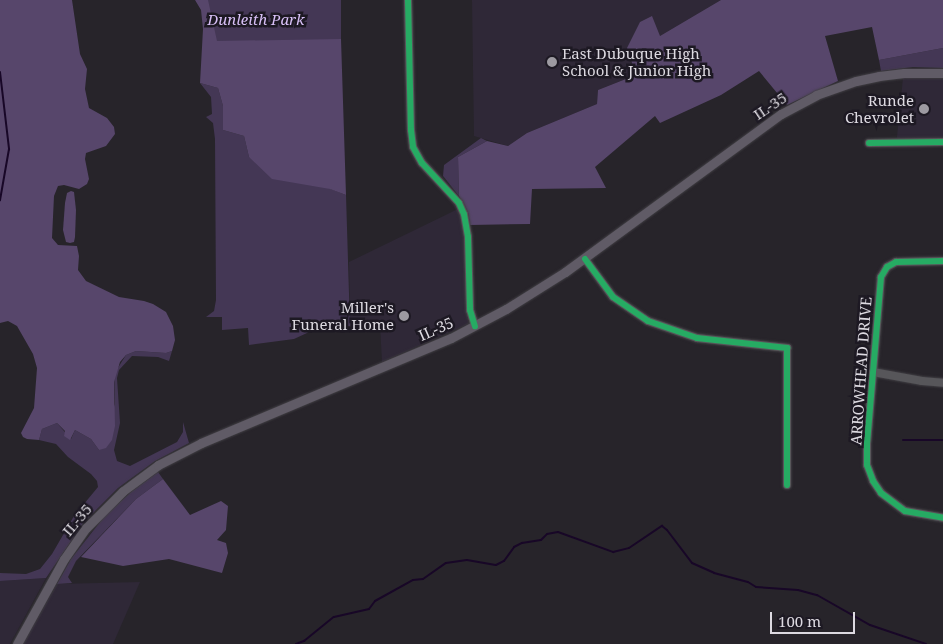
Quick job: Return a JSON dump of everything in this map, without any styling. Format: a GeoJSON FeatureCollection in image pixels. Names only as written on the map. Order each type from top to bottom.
{"type":"FeatureCollection","features":[{"type":"Feature","properties":{"kind":"main road","name":"IL-35"},"geometry":{"type":"LineString","coordinates":[[17,644],[67,554],[86,528],[109,503],[148,472],[187,449],[475,326],[525,298],[585,259],[756,132],[798,104],[856,81],[904,73],[943,73]]}},
{"type":"Feature","properties":{"kind":"street"},"geometry":{"type":"LineString","coordinates":[[408,0],[413,147],[422,163],[459,203],[464,214],[468,237],[470,310],[475,326]]}},
{"type":"Feature","properties":{"kind":"street"},"geometry":{"type":"LineString","coordinates":[[869,143],[943,142]]}},
{"type":"Feature","properties":{"kind":"street"},"geometry":{"type":"LineString","coordinates":[[585,259],[613,297],[627,309],[648,321],[697,338],[787,348],[787,484]]}},
{"type":"Feature","properties":{"kind":"street","name":"ARROWHEAD DRIVE"},"geometry":{"type":"LineString","coordinates":[[943,261],[896,262],[883,272],[867,444],[867,465],[873,481],[886,499],[905,511],[943,518]]}},
{"type":"Feature","properties":{"kind":"street"},"geometry":{"type":"LineString","coordinates":[[873,372],[922,382],[943,383]]}},
{"type":"Feature","properties":{"kind":"shaded area"},"geometry":{"type":"Polygon","coordinates":[[[0,0],[72,0],[80,54],[87,69],[85,89],[89,108],[107,118],[114,127],[115,134],[106,146],[86,153],[85,159],[89,179],[87,184],[79,189],[64,185],[58,186],[54,196],[52,238],[58,245],[77,246],[79,256],[78,270],[86,281],[119,297],[153,304],[166,312],[173,326],[175,340],[172,351],[166,353],[136,351],[126,355],[120,362],[114,382],[115,426],[112,440],[106,448],[99,450],[91,439],[75,430],[70,440],[64,436],[65,431],[57,423],[42,429],[39,440],[27,439],[21,433],[34,408],[37,368],[33,354],[17,326],[8,321],[0,323],[0,0]]]}},
{"type":"Feature","properties":{"kind":"shaded area"},"geometry":{"type":"Polygon","coordinates":[[[195,0],[208,0],[217,41],[341,39],[346,195],[330,189],[272,179],[249,157],[244,136],[223,130],[223,106],[218,88],[200,83],[203,29],[201,10],[195,0]]]}},
{"type":"Feature","properties":{"kind":"shaded area","name":"East Dubuque High School & Junior High"},"geometry":{"type":"Polygon","coordinates":[[[472,0],[721,0],[660,36],[627,48],[636,75],[598,90],[597,104],[527,133],[508,146],[474,136],[472,0]]]}},
{"type":"Feature","properties":{"kind":"shaded area"},"geometry":{"type":"Polygon","coordinates":[[[721,0],[943,0],[943,48],[879,60],[872,27],[825,36],[838,81],[787,105],[759,71],[721,95],[660,123],[655,116],[595,167],[606,188],[532,189],[530,224],[470,225],[468,213],[459,196],[458,157],[487,141],[508,146],[527,133],[597,104],[598,90],[636,75],[627,48],[640,22],[652,16],[660,36],[721,0]]]}},
{"type":"Feature","properties":{"kind":"shaded area","name":"Runde Chevrolet"},"geometry":{"type":"Polygon","coordinates":[[[903,78],[943,79],[943,145],[896,146],[903,78]]]}},
{"type":"Feature","properties":{"kind":"shaded area"},"geometry":{"type":"Polygon","coordinates":[[[74,192],[76,210],[75,237],[74,242],[70,243],[66,242],[63,230],[67,193],[74,192]]]}},
{"type":"Feature","properties":{"kind":"shaded area"},"geometry":{"type":"Polygon","coordinates":[[[458,209],[463,218],[465,240],[468,324],[382,362],[380,324],[350,326],[349,262],[458,209]]]}},
{"type":"Feature","properties":{"kind":"shaded area"},"geometry":{"type":"Polygon","coordinates":[[[163,479],[190,515],[221,501],[228,506],[226,530],[217,540],[226,543],[228,553],[222,573],[169,559],[123,566],[81,557],[136,499],[163,479]]]}},
{"type":"Feature","properties":{"kind":"shaded area"},"geometry":{"type":"Polygon","coordinates":[[[46,578],[10,644],[0,644],[0,581],[46,578]]]}},
{"type":"Feature","properties":{"kind":"shaded area"},"geometry":{"type":"Polygon","coordinates":[[[140,582],[113,644],[23,644],[57,584],[140,582]]]}},
{"type":"Feature","properties":{"kind":"green space","name":"Dunleith Park"},"geometry":{"type":"Polygon","coordinates":[[[208,0],[341,0],[341,42],[208,42],[208,0]]]}},
{"type":"Feature","properties":{"kind":"green space"},"geometry":{"type":"Polygon","coordinates":[[[943,48],[943,68],[913,67],[881,71],[879,60],[943,48]]]}},
{"type":"Feature","properties":{"kind":"green space"},"geometry":{"type":"Polygon","coordinates":[[[200,83],[218,88],[223,106],[223,130],[244,136],[249,157],[346,195],[350,326],[320,327],[294,339],[249,345],[248,328],[222,330],[222,317],[206,317],[214,311],[216,300],[215,139],[213,123],[206,117],[212,114],[211,97],[200,83]]]}},
{"type":"Feature","properties":{"kind":"green space"},"geometry":{"type":"Polygon","coordinates":[[[481,138],[487,141],[458,157],[459,196],[443,176],[444,165],[481,138]]]}},
{"type":"Feature","properties":{"kind":"green space"},"geometry":{"type":"Polygon","coordinates":[[[136,351],[166,353],[172,351],[169,361],[158,357],[132,356],[119,370],[117,378],[120,423],[114,450],[117,461],[130,466],[177,442],[183,432],[183,422],[189,443],[155,461],[118,488],[84,522],[46,578],[0,581],[0,573],[26,574],[40,569],[52,554],[74,516],[98,487],[97,481],[91,474],[68,457],[56,444],[39,440],[42,429],[57,423],[71,439],[75,430],[91,439],[99,450],[115,404],[114,374],[126,355],[136,351]]]}},
{"type":"Feature","properties":{"kind":"green space"},"geometry":{"type":"Polygon","coordinates":[[[158,472],[163,479],[136,499],[76,561],[68,577],[72,583],[57,584],[71,559],[104,517],[131,492],[158,472]]]}},
{"type":"Feature","properties":{"kind":"waterway"},"geometry":{"type":"LineString","coordinates":[[0,72],[9,149],[0,200]]}},
{"type":"Feature","properties":{"kind":"waterway"},"geometry":{"type":"LineString","coordinates":[[903,440],[943,440]]}},
{"type":"Feature","properties":{"kind":"waterway"},"geometry":{"type":"LineString","coordinates":[[296,644],[304,641],[334,617],[369,609],[375,601],[413,580],[423,579],[446,563],[467,560],[496,565],[504,561],[514,547],[522,543],[541,540],[547,534],[558,532],[613,552],[629,548],[662,526],[692,563],[714,573],[748,582],[756,587],[798,590],[817,595],[870,625],[926,644]]}},
{"type":"Feature","properties":{"kind":"cycle path"},"geometry":{"type":"LineString","coordinates":[[408,0],[413,147],[422,163],[459,203],[464,214],[468,237],[470,310],[475,326]]}},
{"type":"Feature","properties":{"kind":"cycle path"},"geometry":{"type":"LineString","coordinates":[[869,143],[943,142]]}},
{"type":"Feature","properties":{"kind":"cycle path"},"geometry":{"type":"LineString","coordinates":[[585,259],[613,297],[648,321],[697,338],[787,348],[787,485]]}},
{"type":"Feature","properties":{"kind":"cycle path"},"geometry":{"type":"LineString","coordinates":[[943,261],[896,262],[887,267],[881,277],[867,443],[867,465],[873,481],[881,493],[905,511],[943,518]]}},
{"type":"Feature","properties":{"kind":"place","name":"East Dubuque High School & Junior High"},"geometry":{"type":"Point","coordinates":[552,62]}},
{"type":"Feature","properties":{"kind":"place","name":"Runde Chevrolet"},"geometry":{"type":"Point","coordinates":[924,109]}},
{"type":"Feature","properties":{"kind":"place","name":"Miller's Funeral Home"},"geometry":{"type":"Point","coordinates":[404,316]}}]}
